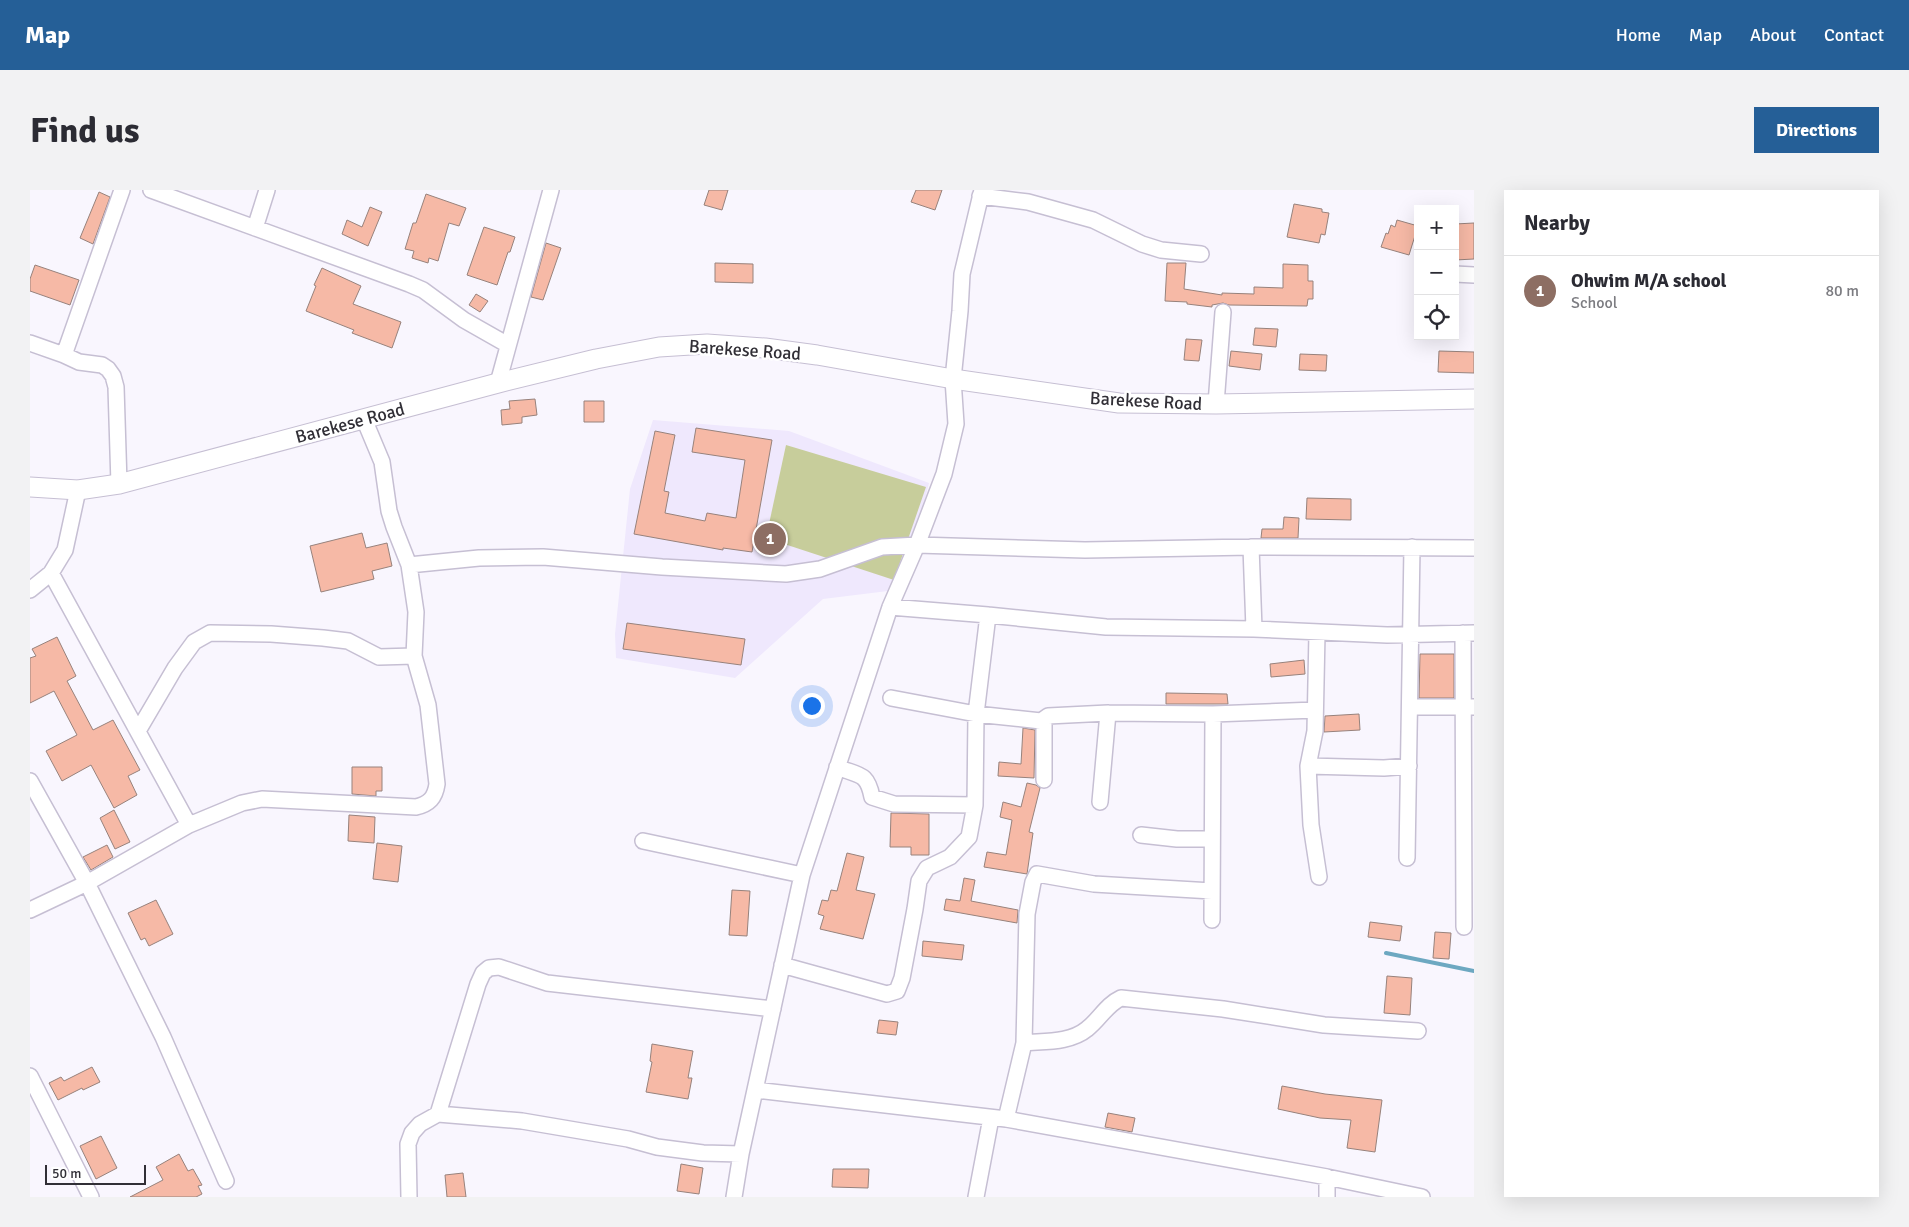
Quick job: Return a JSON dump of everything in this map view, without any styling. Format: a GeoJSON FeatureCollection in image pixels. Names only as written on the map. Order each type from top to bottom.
{"type":"FeatureCollection","features":[{"type":"Feature","properties":{"kind":"main road","name":"Barekese Road"},"geometry":{"type":"LineString","coordinates":[[30,487],[78,490],[119,484],[498,383],[596,359],[659,347],[706,344],[765,348],[816,355],[953,379],[1119,403],[1216,404],[1474,399]]}},
{"type":"Feature","properties":{"kind":"street"},"geometry":{"type":"LineString","coordinates":[[64,355],[122,190]]}},
{"type":"Feature","properties":{"kind":"street"},"geometry":{"type":"LineString","coordinates":[[151,190],[409,284],[430,295],[464,320],[508,345]]}},
{"type":"Feature","properties":{"kind":"street"},"geometry":{"type":"LineString","coordinates":[[255,228],[267,190]]}},
{"type":"Feature","properties":{"kind":"street"},"geometry":{"type":"LineString","coordinates":[[498,383],[550,190]]}},
{"type":"Feature","properties":{"kind":"street"},"geometry":{"type":"LineString","coordinates":[[734,1197],[741,1154],[802,875],[890,606],[917,545],[944,474],[956,424],[953,379],[962,274],[981,193],[1028,202],[1093,220],[1142,244],[1161,250],[1201,254]]}},
{"type":"Feature","properties":{"kind":"street"},"geometry":{"type":"LineString","coordinates":[[1459,274],[1474,276]]}},
{"type":"Feature","properties":{"kind":"street"},"geometry":{"type":"LineString","coordinates":[[1216,404],[1223,312]]}},
{"type":"Feature","properties":{"kind":"street"},"geometry":{"type":"LineString","coordinates":[[30,344],[79,362],[102,365],[108,368],[113,376],[116,387],[119,484]]}},
{"type":"Feature","properties":{"kind":"street"},"geometry":{"type":"LineString","coordinates":[[30,910],[88,883],[189,825],[242,803],[262,799],[416,807],[424,805],[436,793],[437,784],[428,705],[414,656],[416,612],[409,565],[389,511],[382,462],[364,419]]}},
{"type":"Feature","properties":{"kind":"street"},"geometry":{"type":"LineString","coordinates":[[30,590],[51,573],[65,550],[78,490]]}},
{"type":"Feature","properties":{"kind":"street"},"geometry":{"type":"LineString","coordinates":[[409,565],[479,558],[543,557],[662,567],[786,574],[820,569],[882,547],[917,545],[1085,550],[1252,547],[1474,548]]}},
{"type":"Feature","properties":{"kind":"street"},"geometry":{"type":"LineString","coordinates":[[1252,547],[1254,630]]}},
{"type":"Feature","properties":{"kind":"street"},"geometry":{"type":"LineString","coordinates":[[1407,858],[1412,547]]}},
{"type":"Feature","properties":{"kind":"street"},"geometry":{"type":"LineString","coordinates":[[51,573],[189,825]]}},
{"type":"Feature","properties":{"kind":"street"},"geometry":{"type":"LineString","coordinates":[[890,606],[988,614],[1106,627],[1317,633],[1468,633],[1469,707],[1464,927]]}},
{"type":"Feature","properties":{"kind":"street"},"geometry":{"type":"LineString","coordinates":[[782,965],[887,994],[898,992],[914,918],[919,880],[927,868],[950,857],[969,837],[975,805],[976,714],[988,614]]}},
{"type":"Feature","properties":{"kind":"street"},"geometry":{"type":"LineString","coordinates":[[138,731],[175,668],[194,642],[210,633],[271,634],[323,638],[348,641],[379,657],[414,656]]}},
{"type":"Feature","properties":{"kind":"street"},"geometry":{"type":"LineString","coordinates":[[1317,633],[1315,731],[1308,766],[1311,826],[1319,877]]}},
{"type":"Feature","properties":{"kind":"street"},"geometry":{"type":"LineString","coordinates":[[891,698],[976,714],[1041,721],[1048,716],[1108,713],[1213,714],[1315,710]]}},
{"type":"Feature","properties":{"kind":"street"},"geometry":{"type":"LineString","coordinates":[[1410,707],[1469,707]]}},
{"type":"Feature","properties":{"kind":"street"},"geometry":{"type":"LineString","coordinates":[[1100,802],[1108,713]]}},
{"type":"Feature","properties":{"kind":"street"},"geometry":{"type":"LineString","coordinates":[[1212,920],[1213,714]]}},
{"type":"Feature","properties":{"kind":"street"},"geometry":{"type":"LineString","coordinates":[[1041,721],[1044,726],[1044,780]]}},
{"type":"Feature","properties":{"kind":"street"},"geometry":{"type":"LineString","coordinates":[[1308,766],[1384,768],[1409,766]]}},
{"type":"Feature","properties":{"kind":"street"},"geometry":{"type":"LineString","coordinates":[[837,768],[864,778],[869,782],[872,797],[894,804],[975,805]]}},
{"type":"Feature","properties":{"kind":"street"},"geometry":{"type":"LineString","coordinates":[[30,781],[88,883],[163,1037],[226,1181]]}},
{"type":"Feature","properties":{"kind":"street"},"geometry":{"type":"LineString","coordinates":[[1142,834],[1177,839],[1212,839]]}},
{"type":"Feature","properties":{"kind":"street"},"geometry":{"type":"LineString","coordinates":[[643,841],[802,875]]}},
{"type":"Feature","properties":{"kind":"street"},"geometry":{"type":"LineString","coordinates":[[976,1197],[998,1118],[1024,1043],[1027,914],[1033,882],[1037,874],[1094,884],[1212,891]]}},
{"type":"Feature","properties":{"kind":"street"},"geometry":{"type":"LineString","coordinates":[[438,1114],[478,984],[483,973],[488,968],[499,967],[547,983],[773,1009]]}},
{"type":"Feature","properties":{"kind":"street"},"geometry":{"type":"LineString","coordinates":[[1024,1043],[1067,1040],[1086,1030],[1111,1003],[1121,998],[1223,1008],[1324,1025],[1418,1031]]}},
{"type":"Feature","properties":{"kind":"street"},"geometry":{"type":"LineString","coordinates":[[30,1076],[91,1197]]}},
{"type":"Feature","properties":{"kind":"street"},"geometry":{"type":"LineString","coordinates":[[755,1090],[998,1118],[1328,1177],[1422,1197]]}},
{"type":"Feature","properties":{"kind":"street"},"geometry":{"type":"LineString","coordinates":[[409,1197],[408,1144],[412,1133],[420,1124],[438,1114],[522,1120],[628,1139],[657,1147],[703,1153],[741,1154]]}},
{"type":"Feature","properties":{"kind":"street"},"geometry":{"type":"LineString","coordinates":[[1327,1197],[1328,1177]]}},
{"type":"Feature","properties":{"kind":"shaded area"},"geometry":{"type":"Polygon","coordinates":[[[653,420],[789,431],[929,483],[918,529],[892,587],[888,591],[823,599],[735,678],[616,658],[615,634],[630,489],[653,420]]]}},
{"type":"Feature","properties":{"kind":"green space"},"geometry":{"type":"Polygon","coordinates":[[[786,445],[926,487],[894,580],[766,538],[786,445]]]}},
{"type":"Feature","properties":{"kind":"building"},"geometry":{"type":"Polygon","coordinates":[[[709,190],[728,190],[722,210],[704,205],[709,190]]]}},
{"type":"Feature","properties":{"kind":"building"},"geometry":{"type":"Polygon","coordinates":[[[916,190],[942,190],[935,210],[911,202],[916,190]]]}},
{"type":"Feature","properties":{"kind":"building"},"geometry":{"type":"Polygon","coordinates":[[[99,192],[110,197],[93,244],[80,238],[99,192]]]}},
{"type":"Feature","properties":{"kind":"building"},"geometry":{"type":"Polygon","coordinates":[[[426,194],[466,208],[459,226],[449,223],[438,261],[429,258],[428,263],[412,258],[414,251],[405,249],[413,223],[416,223],[426,194]]]}},
{"type":"Feature","properties":{"kind":"building"},"geometry":{"type":"Polygon","coordinates":[[[1294,204],[1322,209],[1322,212],[1329,213],[1325,235],[1321,234],[1319,243],[1287,237],[1294,204]]]}},
{"type":"Feature","properties":{"kind":"building"},"geometry":{"type":"Polygon","coordinates":[[[370,207],[382,212],[368,246],[342,234],[347,220],[362,227],[370,207]]]}},
{"type":"Feature","properties":{"kind":"building"},"geometry":{"type":"Polygon","coordinates":[[[1397,220],[1414,225],[1414,239],[1409,255],[1381,247],[1391,225],[1395,227],[1397,220]]]}},
{"type":"Feature","properties":{"kind":"building"},"geometry":{"type":"Polygon","coordinates":[[[1474,223],[1474,259],[1459,260],[1459,224],[1474,223]]]}},
{"type":"Feature","properties":{"kind":"building"},"geometry":{"type":"Polygon","coordinates":[[[484,227],[515,237],[497,285],[467,275],[484,227]]]}},
{"type":"Feature","properties":{"kind":"building"},"geometry":{"type":"Polygon","coordinates":[[[546,243],[561,248],[543,300],[531,297],[546,243]]]}},
{"type":"Feature","properties":{"kind":"building"},"geometry":{"type":"Polygon","coordinates":[[[715,263],[753,264],[753,283],[715,282],[715,263]]]}},
{"type":"Feature","properties":{"kind":"building"},"geometry":{"type":"Polygon","coordinates":[[[1167,263],[1186,263],[1184,289],[1222,295],[1222,293],[1254,294],[1254,287],[1283,288],[1283,264],[1308,265],[1308,281],[1313,281],[1313,299],[1308,299],[1307,306],[1229,305],[1223,303],[1212,305],[1212,307],[1187,304],[1187,302],[1165,301],[1167,263]]]}},
{"type":"Feature","properties":{"kind":"building"},"geometry":{"type":"Polygon","coordinates":[[[35,265],[79,280],[70,305],[30,291],[30,279],[35,265]]]}},
{"type":"Feature","properties":{"kind":"building"},"geometry":{"type":"Polygon","coordinates":[[[322,268],[361,286],[353,304],[401,322],[392,348],[352,333],[354,330],[306,311],[316,286],[314,285],[322,268]]]}},
{"type":"Feature","properties":{"kind":"building"},"geometry":{"type":"Polygon","coordinates":[[[476,294],[488,301],[480,312],[469,305],[476,294]]]}},
{"type":"Feature","properties":{"kind":"building"},"geometry":{"type":"Polygon","coordinates":[[[1255,328],[1278,329],[1276,347],[1253,345],[1255,328]]]}},
{"type":"Feature","properties":{"kind":"building"},"geometry":{"type":"Polygon","coordinates":[[[1186,339],[1202,340],[1199,361],[1184,360],[1186,339]]]}},
{"type":"Feature","properties":{"kind":"building"},"geometry":{"type":"Polygon","coordinates":[[[1231,351],[1262,354],[1260,370],[1229,366],[1231,351]]]}},
{"type":"Feature","properties":{"kind":"building"},"geometry":{"type":"Polygon","coordinates":[[[1439,351],[1474,352],[1474,373],[1438,372],[1439,351]]]}},
{"type":"Feature","properties":{"kind":"building"},"geometry":{"type":"Polygon","coordinates":[[[1300,354],[1327,355],[1326,371],[1299,370],[1300,354]]]}},
{"type":"Feature","properties":{"kind":"building"},"geometry":{"type":"Polygon","coordinates":[[[535,399],[537,415],[522,417],[522,423],[502,425],[501,410],[510,409],[509,401],[535,399]]]}},
{"type":"Feature","properties":{"kind":"building"},"geometry":{"type":"Polygon","coordinates":[[[584,401],[604,401],[604,422],[584,422],[584,401]]]}},
{"type":"Feature","properties":{"kind":"building"},"geometry":{"type":"Polygon","coordinates":[[[696,428],[772,440],[752,552],[723,548],[723,550],[634,534],[655,431],[675,435],[664,491],[669,492],[665,513],[705,521],[707,513],[736,518],[745,460],[692,452],[696,428]]]}},
{"type":"Feature","properties":{"kind":"building"},"geometry":{"type":"Polygon","coordinates":[[[1307,498],[1351,499],[1351,520],[1306,519],[1307,498]]]}},
{"type":"Feature","properties":{"kind":"building"},"geometry":{"type":"Polygon","coordinates":[[[1284,517],[1299,518],[1298,538],[1261,538],[1262,529],[1283,529],[1284,517]]]}},
{"type":"Feature","properties":{"kind":"building"},"geometry":{"type":"Polygon","coordinates":[[[362,533],[366,548],[387,543],[392,566],[372,571],[374,579],[321,592],[310,546],[362,533]]]}},
{"type":"Feature","properties":{"kind":"building"},"geometry":{"type":"Polygon","coordinates":[[[627,623],[745,639],[741,665],[623,649],[627,623]]]}},
{"type":"Feature","properties":{"kind":"building"},"geometry":{"type":"Polygon","coordinates":[[[57,637],[76,676],[67,681],[93,730],[113,720],[140,770],[128,776],[137,795],[114,808],[91,765],[62,781],[46,751],[77,735],[54,691],[30,703],[30,658],[36,656],[32,649],[57,637]]]}},
{"type":"Feature","properties":{"kind":"building"},"geometry":{"type":"Polygon","coordinates":[[[1420,654],[1454,654],[1454,698],[1419,698],[1420,654]]]}},
{"type":"Feature","properties":{"kind":"building"},"geometry":{"type":"Polygon","coordinates":[[[1304,660],[1305,674],[1271,677],[1270,664],[1304,660]]]}},
{"type":"Feature","properties":{"kind":"building"},"geometry":{"type":"Polygon","coordinates":[[[1166,693],[1227,694],[1228,704],[1166,704],[1166,693]]]}},
{"type":"Feature","properties":{"kind":"building"},"geometry":{"type":"Polygon","coordinates":[[[1359,714],[1360,730],[1324,732],[1325,716],[1359,714]]]}},
{"type":"Feature","properties":{"kind":"building"},"geometry":{"type":"Polygon","coordinates":[[[1023,728],[1035,730],[1034,778],[998,776],[999,762],[1021,764],[1023,728]]]}},
{"type":"Feature","properties":{"kind":"building"},"geometry":{"type":"Polygon","coordinates":[[[352,767],[382,767],[382,791],[376,791],[376,796],[352,794],[352,767]]]}},
{"type":"Feature","properties":{"kind":"building"},"geometry":{"type":"Polygon","coordinates":[[[1027,783],[1040,788],[1029,832],[1033,833],[1027,874],[984,867],[987,852],[1006,855],[1012,820],[1000,817],[1003,802],[1021,807],[1027,783]]]}},
{"type":"Feature","properties":{"kind":"building"},"geometry":{"type":"Polygon","coordinates":[[[114,810],[130,842],[115,849],[100,818],[114,810]]]}},
{"type":"Feature","properties":{"kind":"building"},"geometry":{"type":"Polygon","coordinates":[[[891,813],[929,814],[929,855],[911,855],[911,847],[890,847],[891,813]]]}},
{"type":"Feature","properties":{"kind":"building"},"geometry":{"type":"Polygon","coordinates":[[[349,815],[375,817],[374,843],[348,841],[349,815]]]}},
{"type":"Feature","properties":{"kind":"building"},"geometry":{"type":"Polygon","coordinates":[[[377,843],[402,846],[398,882],[373,879],[377,843]]]}},
{"type":"Feature","properties":{"kind":"building"},"geometry":{"type":"Polygon","coordinates":[[[107,845],[113,857],[91,870],[83,857],[107,845]]]}},
{"type":"Feature","properties":{"kind":"building"},"geometry":{"type":"Polygon","coordinates":[[[847,853],[864,857],[856,890],[875,894],[863,939],[820,929],[824,916],[818,914],[822,900],[828,901],[831,890],[837,891],[847,853]]]}},
{"type":"Feature","properties":{"kind":"building"},"geometry":{"type":"Polygon","coordinates":[[[964,878],[975,880],[971,901],[1018,910],[1017,923],[944,910],[946,899],[960,901],[964,878]]]}},
{"type":"Feature","properties":{"kind":"building"},"geometry":{"type":"Polygon","coordinates":[[[732,890],[750,891],[747,936],[729,935],[732,890]]]}},
{"type":"Feature","properties":{"kind":"building"},"geometry":{"type":"Polygon","coordinates":[[[156,900],[173,934],[149,946],[145,938],[141,940],[128,913],[156,900]]]}},
{"type":"Feature","properties":{"kind":"building"},"geometry":{"type":"Polygon","coordinates":[[[1370,922],[1402,926],[1400,941],[1368,937],[1370,922]]]}},
{"type":"Feature","properties":{"kind":"building"},"geometry":{"type":"Polygon","coordinates":[[[1435,932],[1451,933],[1449,959],[1433,958],[1435,932]]]}},
{"type":"Feature","properties":{"kind":"building"},"geometry":{"type":"Polygon","coordinates":[[[923,941],[964,945],[962,960],[922,956],[923,941]]]}},
{"type":"Feature","properties":{"kind":"building"},"geometry":{"type":"Polygon","coordinates":[[[1387,976],[1412,978],[1410,1015],[1384,1013],[1387,976]]]}},
{"type":"Feature","properties":{"kind":"building"},"geometry":{"type":"Polygon","coordinates":[[[879,1020],[898,1022],[896,1035],[877,1033],[879,1020]]]}},
{"type":"Feature","properties":{"kind":"building"},"geometry":{"type":"Polygon","coordinates":[[[652,1044],[693,1051],[688,1078],[692,1078],[688,1099],[646,1092],[652,1062],[650,1061],[652,1044]]]}},
{"type":"Feature","properties":{"kind":"building"},"geometry":{"type":"Polygon","coordinates":[[[92,1067],[100,1082],[83,1090],[82,1088],[58,1100],[49,1083],[61,1077],[64,1081],[92,1067]]]}},
{"type":"Feature","properties":{"kind":"building"},"geometry":{"type":"Polygon","coordinates":[[[1282,1086],[1325,1094],[1382,1100],[1375,1152],[1347,1148],[1351,1120],[1320,1118],[1278,1109],[1282,1086]]]}},
{"type":"Feature","properties":{"kind":"building"},"geometry":{"type":"Polygon","coordinates":[[[1108,1113],[1135,1118],[1132,1132],[1105,1127],[1108,1113]]]}},
{"type":"Feature","properties":{"kind":"building"},"geometry":{"type":"Polygon","coordinates":[[[101,1136],[117,1168],[96,1179],[80,1146],[101,1136]]]}},
{"type":"Feature","properties":{"kind":"building"},"geometry":{"type":"Polygon","coordinates":[[[179,1154],[188,1171],[193,1169],[202,1185],[198,1186],[202,1194],[196,1197],[130,1197],[163,1180],[156,1167],[179,1154]]]}},
{"type":"Feature","properties":{"kind":"building"},"geometry":{"type":"Polygon","coordinates":[[[681,1164],[703,1168],[699,1194],[677,1191],[681,1164]]]}},
{"type":"Feature","properties":{"kind":"building"},"geometry":{"type":"Polygon","coordinates":[[[833,1169],[869,1169],[868,1188],[832,1187],[833,1169]]]}},
{"type":"Feature","properties":{"kind":"building"},"geometry":{"type":"Polygon","coordinates":[[[463,1173],[466,1197],[447,1197],[445,1175],[463,1173]]]}},
{"type":"Feature","properties":{"kind":"waterway"},"geometry":{"type":"LineString","coordinates":[[1386,953],[1474,971]]}},
{"type":"Feature","properties":{"kind":"place","name":"Ohwim M/A school"},"geometry":{"type":"Point","coordinates":[770,539]}}]}
